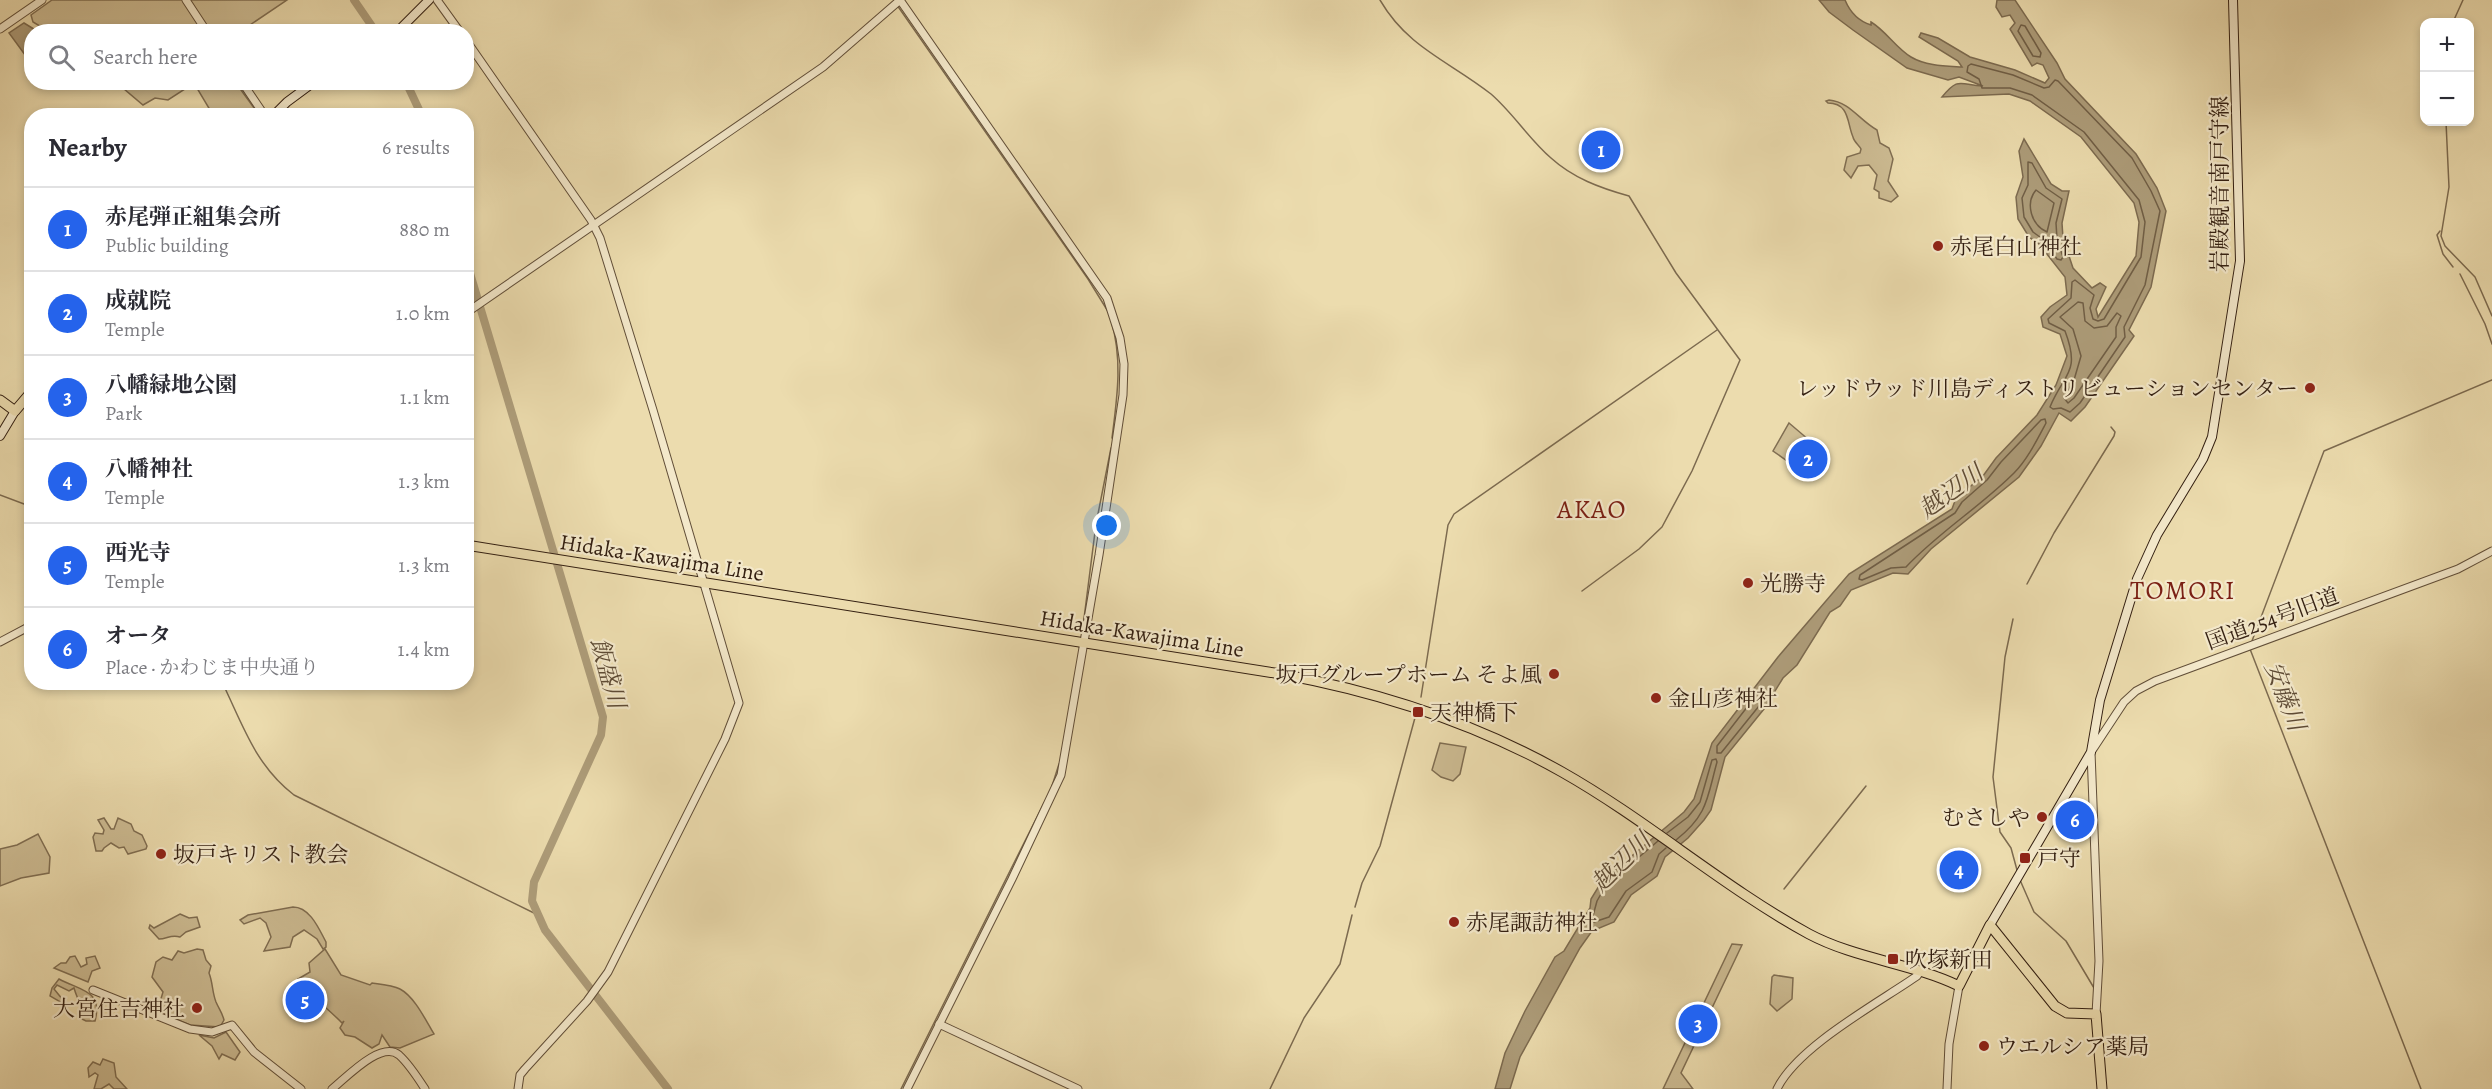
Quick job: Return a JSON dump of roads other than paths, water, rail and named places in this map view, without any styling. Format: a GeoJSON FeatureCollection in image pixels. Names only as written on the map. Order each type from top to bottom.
{"type":"FeatureCollection","features":[{"type":"Feature","properties":{"kind":"main road"},"geometry":{"type":"LineString","coordinates":[[405,24],[429,0]]}},
{"type":"Feature","properties":{"kind":"main road","name":"岩殿観音南戸守線"},"geometry":{"type":"LineString","coordinates":[[1990,925],[2091,752],[2100,700],[2137,579],[2165,520],[2203,459],[2214,424],[2240,261],[2233,0]]}},
{"type":"Feature","properties":{"kind":"main road"},"geometry":{"type":"LineString","coordinates":[[281,108],[304,90]]}},
{"type":"Feature","properties":{"kind":"main road"},"geometry":{"type":"LineString","coordinates":[[0,400],[15,411]]}},
{"type":"Feature","properties":{"kind":"main road"},"geometry":{"type":"LineString","coordinates":[[0,436],[24,400]]}},
{"type":"Feature","properties":{"kind":"main road","name":"Hidaka-Kawajima Line"},"geometry":{"type":"LineString","coordinates":[[474,546],[1318,681],[1399,702],[1478,730],[1526,752],[1610,802],[1820,939],[1921,970],[1959,986]]}},
{"type":"Feature","properties":{"kind":"main road"},"geometry":{"type":"LineString","coordinates":[[1959,986],[1990,925],[2055,1006],[2067,1013],[2096,1014],[2102,1089]]}},
{"type":"Feature","properties":{"kind":"street"},"geometry":{"type":"LineString","coordinates":[[0,29],[42,0]]}},
{"type":"Feature","properties":{"kind":"street"},"geometry":{"type":"LineString","coordinates":[[186,0],[202,24]]}},
{"type":"Feature","properties":{"kind":"street"},"geometry":{"type":"LineString","coordinates":[[437,0],[454,24]]}},
{"type":"Feature","properties":{"kind":"street"},"geometry":{"type":"LineString","coordinates":[[474,308],[823,67],[900,0],[1107,298],[1115,317],[1124,364],[1123,395],[1084,643],[1060,774],[1012,879],[907,1089]]}},
{"type":"Feature","properties":{"kind":"street"},"geometry":{"type":"LineString","coordinates":[[474,52],[593,225],[605,251],[738,693],[738,707],[617,956],[587,1001],[525,1069],[520,1076],[518,1089]]}},
{"type":"Feature","properties":{"kind":"street"},"geometry":{"type":"LineString","coordinates":[[247,90],[260,108]]}},
{"type":"Feature","properties":{"kind":"street","name":"国道254号旧道"},"geometry":{"type":"LineString","coordinates":[[2091,752],[2115,712],[2129,696],[2144,686],[2458,568],[2492,551]]}},
{"type":"Feature","properties":{"kind":"street"},"geometry":{"type":"LineString","coordinates":[[0,642],[24,629]]}},
{"type":"Feature","properties":{"kind":"street"},"geometry":{"type":"LineString","coordinates":[[2091,752],[2099,962],[2096,1014]]}},
{"type":"Feature","properties":{"kind":"street"},"geometry":{"type":"LineString","coordinates":[[1777,1089],[1794,1064],[1874,1003],[1917,976],[1921,970]]}},
{"type":"Feature","properties":{"kind":"street"},"geometry":{"type":"LineString","coordinates":[[1947,1089],[1951,1022],[1959,986]]}},
{"type":"Feature","properties":{"kind":"street"},"geometry":{"type":"LineString","coordinates":[[93,990],[190,1029],[212,1032],[232,1025],[254,1052],[301,1089]]}},
{"type":"Feature","properties":{"kind":"street"},"geometry":{"type":"LineString","coordinates":[[939,1024],[1078,1089]]}},
{"type":"Feature","properties":{"kind":"street"},"geometry":{"type":"LineString","coordinates":[[332,1089],[371,1057],[387,1051],[398,1054],[425,1089]]}},
{"type":"Feature","properties":{"kind":"water"},"geometry":{"type":"Polygon","coordinates":[[[1819,0],[1845,0],[1858,18],[1871,25],[1871,22],[1911,57],[1923,62],[1962,67],[1958,61],[1919,37],[1921,33],[1938,38],[1970,57],[2015,70],[2045,83],[2049,78],[2043,65],[2037,63],[2032,66],[2010,29],[2015,23],[2010,15],[2002,17],[1996,7],[1997,0],[2015,0],[2065,79],[2136,154],[2157,188],[2166,211],[2151,287],[2129,330],[2134,336],[2085,407],[2071,421],[2059,413],[2041,446],[2019,477],[1931,549],[1908,574],[1893,573],[1851,590],[1840,606],[1830,612],[1797,665],[1783,678],[1764,709],[1725,757],[1711,810],[1704,820],[1688,838],[1665,857],[1657,876],[1631,895],[1614,922],[1592,931],[1580,948],[1520,1057],[1510,1089],[1495,1089],[1505,1053],[1525,1011],[1555,957],[1564,951],[1590,908],[1591,899],[1602,881],[1684,812],[1694,799],[1712,743],[1778,657],[1849,574],[1952,509],[1956,498],[1983,476],[1996,458],[2037,415],[2056,385],[2067,356],[2060,334],[2043,327],[2041,317],[2050,307],[2067,295],[2065,277],[2039,244],[2029,237],[2018,219],[2016,197],[2023,177],[2019,151],[2024,139],[2051,184],[2062,191],[2069,191],[2062,223],[2063,238],[2073,268],[2092,288],[2100,283],[2106,287],[2096,309],[2098,317],[2136,256],[2139,222],[2134,203],[2081,137],[2030,101],[2009,94],[1942,97],[1956,84],[1983,86],[1959,77],[1948,80],[1907,68],[1829,12],[1819,0]]]}},
{"type":"Feature","properties":{"kind":"water"},"geometry":{"type":"Polygon","coordinates":[[[26,24],[24,53],[9,33],[26,24]]]}},
{"type":"Feature","properties":{"kind":"waterway","name":"飯盛川"},"geometry":{"type":"LineString","coordinates":[[354,0],[370,24]]}},
{"type":"Feature","properties":{"kind":"waterway"},"geometry":{"type":"LineString","coordinates":[[1380,0],[1391,16],[1416,42],[1491,94],[1543,151],[1559,165],[1587,181],[1629,196],[1676,273],[1740,360],[1692,471],[1662,527],[1639,549],[1582,591]]}},
{"type":"Feature","properties":{"kind":"waterway"},"geometry":{"type":"LineString","coordinates":[[2455,18],[2463,0]]}},
{"type":"Feature","properties":{"kind":"waterway"},"geometry":{"type":"LineString","coordinates":[[897,5],[1088,279],[1109,313]]}},
{"type":"Feature","properties":{"kind":"waterway","name":"飯盛川"},"geometry":{"type":"LineString","coordinates":[[410,90],[418,108]]}},
{"type":"Feature","properties":{"kind":"waterway"},"geometry":{"type":"LineString","coordinates":[[2446,126],[2449,187],[2441,236],[2445,246],[2475,277],[2492,316]]}},
{"type":"Feature","properties":{"kind":"waterway"},"geometry":{"type":"LineString","coordinates":[[2440,231],[2437,235],[2443,254],[2453,267]]}},
{"type":"Feature","properties":{"kind":"waterway"},"geometry":{"type":"LineString","coordinates":[[2460,274],[2485,324],[2492,344]]}},
{"type":"Feature","properties":{"kind":"waterway","name":"飯盛川"},"geometry":{"type":"LineString","coordinates":[[474,287],[603,717],[601,735],[534,882],[532,901],[545,930],[668,1089]]}},
{"type":"Feature","properties":{"kind":"waterway"},"geometry":{"type":"LineString","coordinates":[[1111,320],[1118,364],[1112,438]]}},
{"type":"Feature","properties":{"kind":"waterway"},"geometry":{"type":"LineString","coordinates":[[1421,697],[1448,525],[1454,514],[1717,330]]}},
{"type":"Feature","properties":{"kind":"waterway","name":"安藤川"},"geometry":{"type":"LineString","coordinates":[[2252,641],[2324,451],[2492,380]]}},
{"type":"Feature","properties":{"kind":"waterway"},"geometry":{"type":"LineString","coordinates":[[2027,584],[2054,533],[2114,436],[2115,432],[2111,427]]}},
{"type":"Feature","properties":{"kind":"waterway"},"geometry":{"type":"LineString","coordinates":[[1082,634],[1096,524],[1111,448]]}},
{"type":"Feature","properties":{"kind":"waterway"},"geometry":{"type":"LineString","coordinates":[[0,495],[24,504]]}},
{"type":"Feature","properties":{"kind":"waterway"},"geometry":{"type":"LineString","coordinates":[[2013,619],[2005,657],[1993,777],[2000,832],[2011,848],[2017,870]]}},
{"type":"Feature","properties":{"kind":"waterway","name":"安藤川"},"geometry":{"type":"LineString","coordinates":[[2250,649],[2421,1089]]}},
{"type":"Feature","properties":{"kind":"waterway"},"geometry":{"type":"LineString","coordinates":[[226,690],[251,743],[269,771],[294,795],[536,914]]}},
{"type":"Feature","properties":{"kind":"waterway"},"geometry":{"type":"LineString","coordinates":[[1355,907],[1362,883],[1380,846],[1416,714]]}},
{"type":"Feature","properties":{"kind":"waterway"},"geometry":{"type":"LineString","coordinates":[[1052,786],[1059,764]]}},
{"type":"Feature","properties":{"kind":"waterway"},"geometry":{"type":"LineString","coordinates":[[1784,889],[1866,786]]}},
{"type":"Feature","properties":{"kind":"waterway"},"geometry":{"type":"LineString","coordinates":[[901,1089],[1044,803]]}},
{"type":"Feature","properties":{"kind":"waterway"},"geometry":{"type":"LineString","coordinates":[[2020,880],[2034,912],[2066,941],[2094,988]]}},
{"type":"Feature","properties":{"kind":"waterway"},"geometry":{"type":"LineString","coordinates":[[1270,1089],[1304,1018],[1340,964],[1352,915]]}},
{"type":"Feature","properties":{"kind":"place","name":"赤尾弾正組集会所"},"geometry":{"type":"Point","coordinates":[1601,150]}},
{"type":"Feature","properties":{"kind":"place","name":"赤尾白山神社"},"geometry":{"type":"Point","coordinates":[1938,246]}},
{"type":"Feature","properties":{"kind":"place","name":"レッドウッド川島ディストリビューションセンター"},"geometry":{"type":"Point","coordinates":[2310,388]}},
{"type":"Feature","properties":{"kind":"place","name":"成就院"},"geometry":{"type":"Point","coordinates":[1808,459]}},
{"type":"Feature","properties":{"kind":"place","name":"光勝寺"},"geometry":{"type":"Point","coordinates":[1748,583]}},
{"type":"Feature","properties":{"kind":"place","name":"坂戸グループホーム そよ風"},"geometry":{"type":"Point","coordinates":[1554,674]}},
{"type":"Feature","properties":{"kind":"place","name":"金山彦神社"},"geometry":{"type":"Point","coordinates":[1656,698]}},
{"type":"Feature","properties":{"kind":"place","name":"天神橋下"},"geometry":{"type":"Point","coordinates":[1418,712]}},
{"type":"Feature","properties":{"kind":"place","name":"むさしや"},"geometry":{"type":"Point","coordinates":[2042,817]}},
{"type":"Feature","properties":{"kind":"place","name":"オータ"},"geometry":{"type":"Point","coordinates":[2075,820]}},
{"type":"Feature","properties":{"kind":"place","name":"坂戸キリスト教会"},"geometry":{"type":"Point","coordinates":[161,854]}},
{"type":"Feature","properties":{"kind":"place","name":"戸守"},"geometry":{"type":"Point","coordinates":[2025,858]}},
{"type":"Feature","properties":{"kind":"place","name":"八幡神社"},"geometry":{"type":"Point","coordinates":[1959,870]}},
{"type":"Feature","properties":{"kind":"place","name":"赤尾諏訪神社"},"geometry":{"type":"Point","coordinates":[1454,922]}},
{"type":"Feature","properties":{"kind":"place","name":"吹塚新田"},"geometry":{"type":"Point","coordinates":[1893,959]}},
{"type":"Feature","properties":{"kind":"place","name":"西光寺"},"geometry":{"type":"Point","coordinates":[305,1000]}},
{"type":"Feature","properties":{"kind":"place","name":"大宮住吉神社"},"geometry":{"type":"Point","coordinates":[197,1008]}},
{"type":"Feature","properties":{"kind":"place","name":"八幡緑地公園"},"geometry":{"type":"Point","coordinates":[1698,1024]}},
{"type":"Feature","properties":{"kind":"place","name":"ウエルシア薬局"},"geometry":{"type":"Point","coordinates":[1984,1046]}},
{"type":"Feature","properties":{"kind":"district","name":"AKAO"},"geometry":{"type":"Point","coordinates":[1592,509]}},
{"type":"Feature","properties":{"kind":"district","name":"TOMORI"},"geometry":{"type":"Point","coordinates":[2183,590]}},
{"type":"Feature","properties":{"kind":"water label","name":"越辺川"},"geometry":{"type":"Point","coordinates":[1951,491]}},
{"type":"Feature","properties":{"kind":"water label","name":"越辺川"},"geometry":{"type":"Point","coordinates":[1621,862]}}]}
